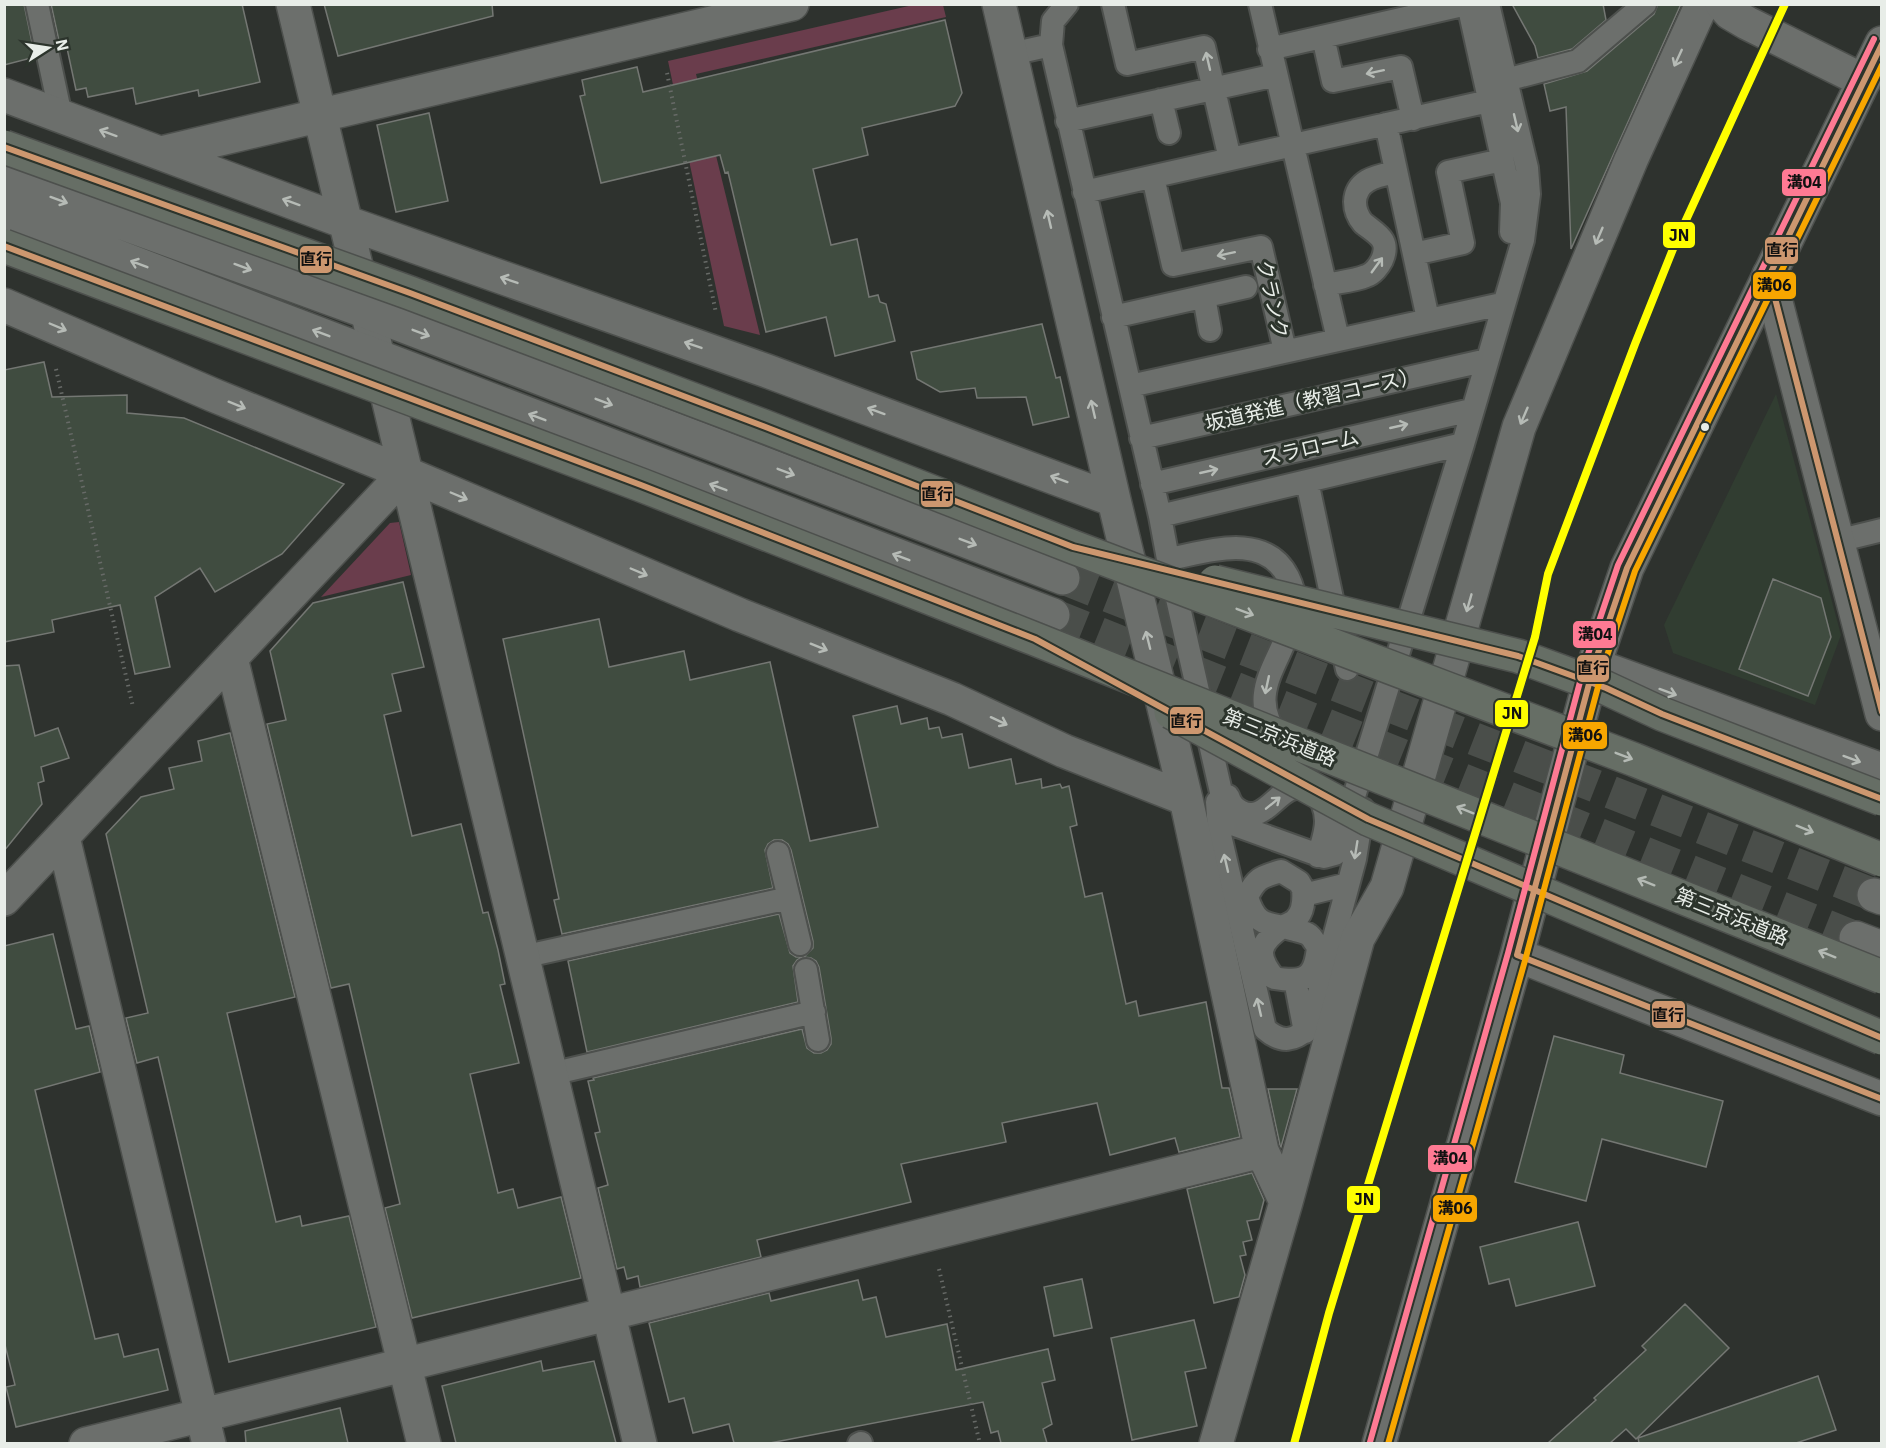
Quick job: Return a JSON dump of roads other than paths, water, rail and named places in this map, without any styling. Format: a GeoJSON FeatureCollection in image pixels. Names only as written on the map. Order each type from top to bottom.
{"type":"FeatureCollection","features":[{"type":"Feature","properties":{"kind":"highway"},"geometry":{"type":"LineString","coordinates":[[4,147],[763,426],[1073,547],[1635,760],[1881,860]]}},
{"type":"Feature","properties":{"kind":"highway","name":"第三京浜道路"},"geometry":{"type":"LineString","coordinates":[[4,246],[641,485],[1044,627],[1277,735],[1881,977]]}},
{"type":"Feature","properties":{"kind":"highway"},"geometry":{"type":"LineString","coordinates":[[1073,547],[1518,656],[1606,688],[1662,714],[1881,800]]}},
{"type":"Feature","properties":{"kind":"highway"},"geometry":{"type":"LineString","coordinates":[[1044,627],[1368,819],[1881,1038]]}},
{"type":"Feature","properties":{"kind":"street"},"geometry":{"type":"LineString","coordinates":[[293,4],[640,1443]]}},
{"type":"Feature","properties":{"kind":"street"},"geometry":{"type":"LineString","coordinates":[[161,153],[792,4]]}},
{"type":"Feature","properties":{"kind":"street"},"geometry":{"type":"LineString","coordinates":[[999,4],[1186,799],[1262,1151],[1286,1202]]}},
{"type":"Feature","properties":{"kind":"street"},"geometry":{"type":"LineString","coordinates":[[1216,1443],[1286,1202],[1358,938],[1387,887],[1519,427],[1631,160],[1702,4]]}},
{"type":"Feature","properties":{"kind":"street"},"geometry":{"type":"LineString","coordinates":[[1722,4],[1730,13],[1747,23],[1864,81]]}},
{"type":"Feature","properties":{"kind":"street"},"geometry":{"type":"LineString","coordinates":[[1378,1443],[1517,955],[1594,665],[1627,568],[1881,43]]}},
{"type":"Feature","properties":{"kind":"street"},"geometry":{"type":"LineString","coordinates":[[4,94],[345,222],[766,371],[1114,500]]}},
{"type":"Feature","properties":{"kind":"street"},"geometry":{"type":"LineString","coordinates":[[4,180],[367,312],[1063,578]]}},
{"type":"Feature","properties":{"kind":"street"},"geometry":{"type":"LineString","coordinates":[[4,213],[376,353],[649,461],[1044,627]]}},
{"type":"Feature","properties":{"kind":"street"},"geometry":{"type":"LineString","coordinates":[[1768,275],[1881,714]]}},
{"type":"Feature","properties":{"kind":"street"},"geometry":{"type":"LineString","coordinates":[[4,305],[213,395],[740,615],[952,699],[1064,751],[1186,799]]}},
{"type":"Feature","properties":{"kind":"street"},"geometry":{"type":"LineString","coordinates":[[4,899],[405,474]]}},
{"type":"Feature","properties":{"kind":"street"},"geometry":{"type":"LineString","coordinates":[[231,658],[424,1443]]}},
{"type":"Feature","properties":{"kind":"street"},"geometry":{"type":"LineString","coordinates":[[1594,665],[1881,770]]}},
{"type":"Feature","properties":{"kind":"street"},"geometry":{"type":"LineString","coordinates":[[63,837],[206,1429]]}},
{"type":"Feature","properties":{"kind":"street"},"geometry":{"type":"LineString","coordinates":[[1517,955],[1881,1099]]}},
{"type":"Feature","properties":{"kind":"street"},"geometry":{"type":"LineString","coordinates":[[86,1443],[206,1429],[405,1365],[930,1232],[1262,1151]]}},
{"type":"Feature","properties":{"kind":"lane"},"geometry":{"type":"LineString","coordinates":[[37,4],[61,116]]}},
{"type":"Feature","properties":{"kind":"lane"},"geometry":{"type":"LineString","coordinates":[[1067,4],[1053,21],[1051,45],[1226,814],[1241,828],[1318,856],[1330,856],[1338,848],[1463,444],[1523,240],[1529,194],[1527,168],[1488,4]]}},
{"type":"Feature","properties":{"kind":"lane"},"geometry":{"type":"LineString","coordinates":[[1113,4],[1127,64],[1204,47],[1230,159]]}},
{"type":"Feature","properties":{"kind":"lane"},"geometry":{"type":"LineString","coordinates":[[1260,4],[1338,339]]}},
{"type":"Feature","properties":{"kind":"lane"},"geometry":{"type":"LineString","coordinates":[[1269,49],[1426,9],[1467,4],[1512,203],[1506,271],[1467,411],[1463,444]]}},
{"type":"Feature","properties":{"kind":"lane"},"geometry":{"type":"LineString","coordinates":[[1506,80],[1578,61],[1645,4]]}},
{"type":"Feature","properties":{"kind":"lane"},"geometry":{"type":"LineString","coordinates":[[1323,37],[1333,81],[1401,67],[1413,118]]}},
{"type":"Feature","properties":{"kind":"lane"},"geometry":{"type":"LineString","coordinates":[[1011,54],[1051,45]]}},
{"type":"Feature","properties":{"kind":"lane"},"geometry":{"type":"LineString","coordinates":[[1067,121],[1276,75]]}},
{"type":"Feature","properties":{"kind":"lane"},"geometry":{"type":"LineString","coordinates":[[1161,100],[1169,133]]}},
{"type":"Feature","properties":{"kind":"lane"},"geometry":{"type":"LineString","coordinates":[[1084,192],[1489,101]]}},
{"type":"Feature","properties":{"kind":"lane"},"geometry":{"type":"LineString","coordinates":[[1386,124],[1428,319]]}},
{"type":"Feature","properties":{"kind":"lane"},"geometry":{"type":"LineString","coordinates":[[1414,254],[1463,243],[1448,172],[1502,160]]}},
{"type":"Feature","properties":{"kind":"lane"},"geometry":{"type":"LineString","coordinates":[[1325,285],[1369,276],[1379,266],[1385,252],[1382,239],[1363,222],[1355,210],[1355,197],[1361,184],[1372,178],[1396,172]]}},
{"type":"Feature","properties":{"kind":"lane","name":"クランク"},"geometry":{"type":"LineString","coordinates":[[1153,177],[1173,265],[1261,247],[1285,351]]}},
{"type":"Feature","properties":{"kind":"lane"},"geometry":{"type":"LineString","coordinates":[[1113,317],[1246,287]]}},
{"type":"Feature","properties":{"kind":"lane"},"geometry":{"type":"LineString","coordinates":[[1203,297],[1210,330]]}},
{"type":"Feature","properties":{"kind":"lane"},"geometry":{"type":"LineString","coordinates":[[1130,386],[1497,304]]}},
{"type":"Feature","properties":{"kind":"lane","name":"坂道発進（教習コース）"},"geometry":{"type":"LineString","coordinates":[[1141,438],[1482,361]]}},
{"type":"Feature","properties":{"kind":"lane","name":"スラローム"},"geometry":{"type":"LineString","coordinates":[[1152,484],[1467,411]]}},
{"type":"Feature","properties":{"kind":"lane"},"geometry":{"type":"LineString","coordinates":[[1160,516],[1463,444]]}},
{"type":"Feature","properties":{"kind":"lane"},"geometry":{"type":"LineString","coordinates":[[1306,481],[1347,669]]}},
{"type":"Feature","properties":{"kind":"lane"},"geometry":{"type":"LineString","coordinates":[[1837,541],[1881,530]]}},
{"type":"Feature","properties":{"kind":"lane"},"geometry":{"type":"LineString","coordinates":[[1168,559],[1233,547],[1252,549],[1276,560],[1286,572],[1292,585],[1294,613],[1267,680],[1264,699],[1270,725],[1277,735]]}},
{"type":"Feature","properties":{"kind":"lane"},"geometry":{"type":"LineString","coordinates":[[1206,724],[1358,786]]}},
{"type":"Feature","properties":{"kind":"lane"},"geometry":{"type":"LineString","coordinates":[[1333,757],[1353,751],[1374,730]]}},
{"type":"Feature","properties":{"kind":"lane"},"geometry":{"type":"LineString","coordinates":[[1212,753],[1219,831],[1265,1029],[1275,1038],[1289,1040],[1310,1027],[1355,859],[1374,730]]}},
{"type":"Feature","properties":{"kind":"lane"},"geometry":{"type":"LineString","coordinates":[[1245,740],[1229,755],[1224,773],[1232,807],[1246,815],[1259,813],[1286,792],[1297,787],[1313,788],[1323,800],[1326,812],[1325,834],[1318,856]]}},
{"type":"Feature","properties":{"kind":"lane"},"geometry":{"type":"LineString","coordinates":[[778,853],[800,944]]}},
{"type":"Feature","properties":{"kind":"lane"},"geometry":{"type":"LineString","coordinates":[[1283,926],[1265,924],[1252,913],[1247,897],[1259,877],[1281,871],[1299,882],[1304,895],[1304,905],[1296,920],[1283,926],[1269,936],[1262,948],[1263,963],[1274,978],[1301,980],[1310,974],[1316,965],[1317,947],[1309,935],[1283,926]]}},
{"type":"Feature","properties":{"kind":"lane"},"geometry":{"type":"LineString","coordinates":[[1304,895],[1348,885]]}},
{"type":"Feature","properties":{"kind":"lane"},"geometry":{"type":"LineString","coordinates":[[522,957],[789,898]]}},
{"type":"Feature","properties":{"kind":"lane"},"geometry":{"type":"LineString","coordinates":[[806,970],[818,1040]]}},
{"type":"Feature","properties":{"kind":"lane"},"geometry":{"type":"LineString","coordinates":[[1295,980],[1305,1032]]}},
{"type":"Feature","properties":{"kind":"lane"},"geometry":{"type":"LineString","coordinates":[[550,1074],[814,1012]]}},
{"type":"Feature","properties":{"kind":"tunnel"},"geometry":{"type":"LineString","coordinates":[[1063,578],[1874,895]]}},
{"type":"Feature","properties":{"kind":"tunnel"},"geometry":{"type":"LineString","coordinates":[[1053,615],[1856,938]]}}]}
